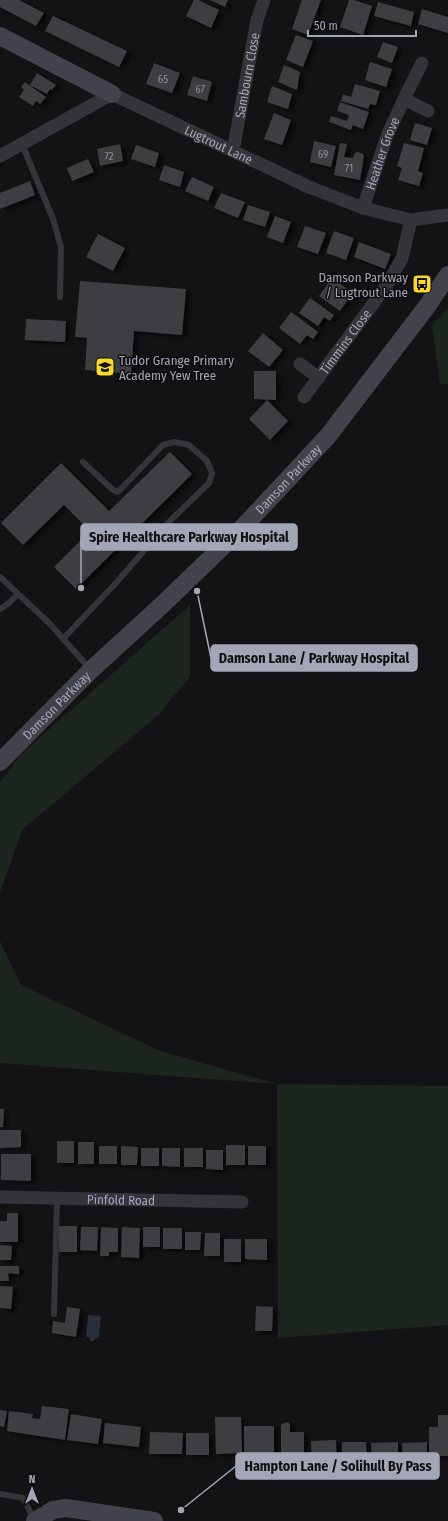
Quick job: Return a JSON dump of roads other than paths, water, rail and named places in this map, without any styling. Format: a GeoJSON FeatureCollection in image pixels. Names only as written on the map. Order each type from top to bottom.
{"type":"FeatureCollection","features":[{"type":"Feature","properties":{"kind":"street","name":"Sambourn Close"},"geometry":{"type":"LineString","coordinates":[[233,151],[257,20],[264,0]]}},
{"type":"Feature","properties":{"kind":"street","name":"Lugtrout Lane"},"geometry":{"type":"LineString","coordinates":[[0,36],[112,94],[309,187],[363,208],[411,220],[447,216]]}},
{"type":"Feature","properties":{"kind":"street","name":"Heather Grove"},"geometry":{"type":"LineString","coordinates":[[363,208],[386,136],[422,63]]}},
{"type":"Feature","properties":{"kind":"street"},"geometry":{"type":"LineString","coordinates":[[0,156],[112,94]]}},
{"type":"Feature","properties":{"kind":"street","name":"Heather Grove"},"geometry":{"type":"LineString","coordinates":[[404,99],[428,111]]}},
{"type":"Feature","properties":{"kind":"street","name":"Timmins Close"},"geometry":{"type":"LineString","coordinates":[[304,397],[387,285],[402,258],[411,220]]}},
{"type":"Feature","properties":{"kind":"street","name":"Damson Parkway"},"geometry":{"type":"LineString","coordinates":[[0,762],[91,670],[162,605],[245,525],[328,436],[428,305],[448,275]]}},
{"type":"Feature","properties":{"kind":"street"},"geometry":{"type":"LineString","coordinates":[[300,364],[319,378]]}},
{"type":"Feature","properties":{"kind":"street","name":"Pinfold Road"},"geometry":{"type":"LineString","coordinates":[[0,1197],[242,1202]]}},
{"type":"Feature","properties":{"kind":"street"},"geometry":{"type":"LineString","coordinates":[[35,1521],[53,1510],[66,1508],[154,1521]]}},
{"type":"Feature","properties":{"kind":"lane"},"geometry":{"type":"LineString","coordinates":[[22,144],[53,219],[61,247],[60,298]]}},
{"type":"Feature","properties":{"kind":"lane"},"geometry":{"type":"LineString","coordinates":[[63,639],[114,585],[171,520],[209,483],[212,473],[207,460],[189,445],[174,442],[163,445],[117,492],[84,462]]}},
{"type":"Feature","properties":{"kind":"lane"},"geometry":{"type":"LineString","coordinates":[[0,577],[50,624],[91,670]]}},
{"type":"Feature","properties":{"kind":"lane"},"geometry":{"type":"LineString","coordinates":[[0,609],[18,594]]}},
{"type":"Feature","properties":{"kind":"lane"},"geometry":{"type":"LineString","coordinates":[[54,1314],[57,1199]]}},
{"type":"Feature","properties":{"kind":"lane"},"geometry":{"type":"LineString","coordinates":[[0,1494],[23,1498],[35,1521]]}},
{"type":"Feature","properties":{"kind":"place","name":"Damson Parkway / Lugtrout Lane"},"geometry":{"type":"Point","coordinates":[422,284]}},
{"type":"Feature","properties":{"kind":"place","name":"Tudor Grange Primary Academy Yew Tree"},"geometry":{"type":"Point","coordinates":[105,367]}},
{"type":"Feature","properties":{"kind":"place","name":"Spire Healthcare Parkway Hospital"},"geometry":{"type":"Point","coordinates":[81,588]}},
{"type":"Feature","properties":{"kind":"place","name":"Damson Lane / Parkway Hospital"},"geometry":{"type":"Point","coordinates":[197,591]}},
{"type":"Feature","properties":{"kind":"place","name":"Hampton Lane / Solihull By Pass"},"geometry":{"type":"Point","coordinates":[181,1510]}}]}
